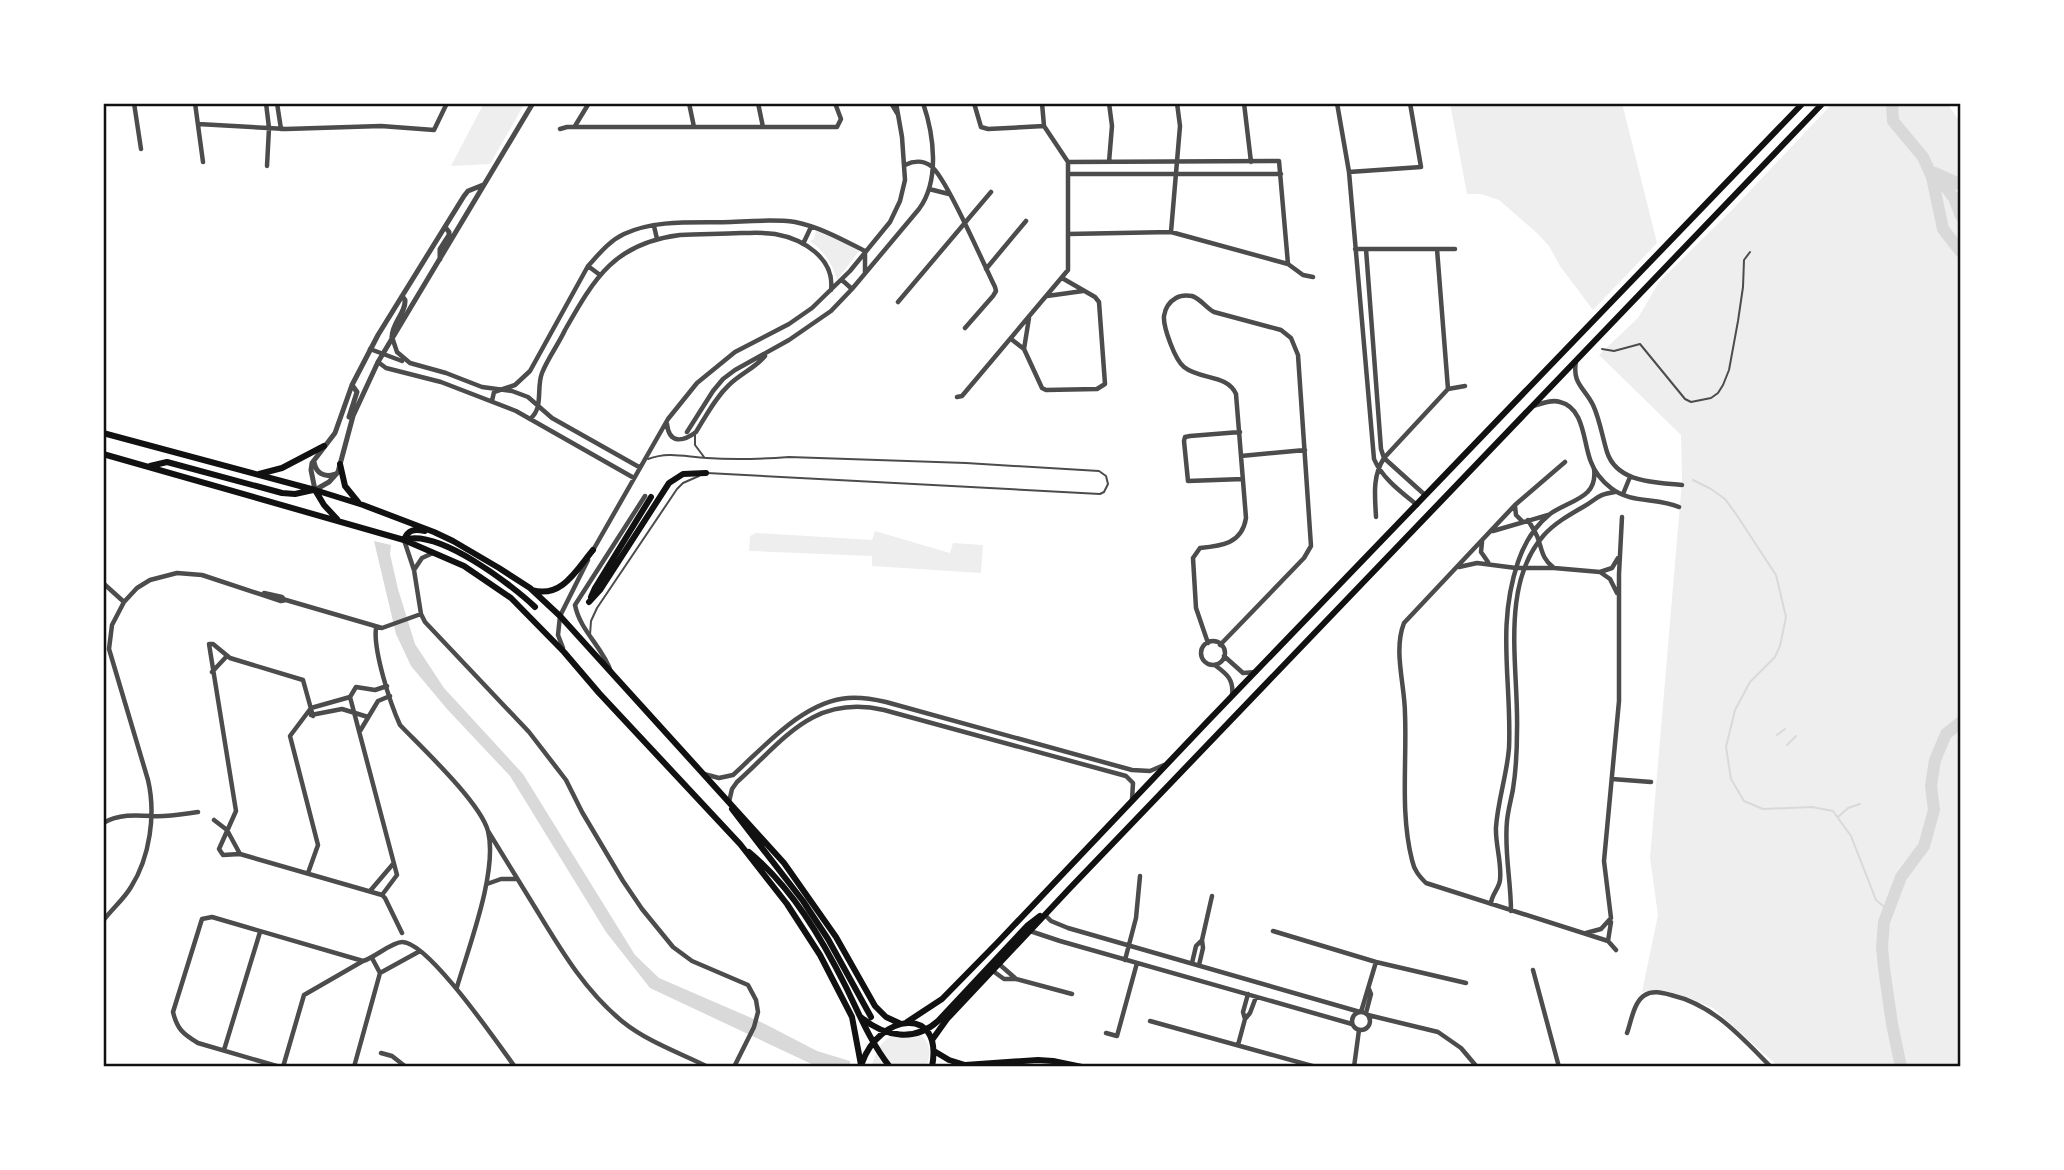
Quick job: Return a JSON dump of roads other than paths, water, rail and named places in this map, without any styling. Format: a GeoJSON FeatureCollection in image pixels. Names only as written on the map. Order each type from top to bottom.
{"type":"FeatureCollection","features":[{"type":"Feature","properties":{"kind":"main road"},"geometry":{"type":"LineString","coordinates":[[908,1022],[942,999],[1803,103]]}},
{"type":"Feature","properties":{"kind":"main road"},"geometry":{"type":"LineString","coordinates":[[932,1040],[947,1018],[1044,915],[1823,103]]}},
{"type":"Feature","properties":{"kind":"main road"},"geometry":{"type":"LineString","coordinates":[[1703,207],[1714,218]]}},
{"type":"Feature","properties":{"kind":"main road"},"geometry":{"type":"LineString","coordinates":[[103,433],[363,505],[433,532],[481,557],[530,588],[560,616],[769,845],[806,892],[836,937],[875,1006],[886,1017],[899,1023]]}},
{"type":"Feature","properties":{"kind":"main road"},"geometry":{"type":"LineString","coordinates":[[254,474],[282,468],[324,446]]}},
{"type":"Feature","properties":{"kind":"main road"},"geometry":{"type":"LineString","coordinates":[[103,454],[404,540],[464,566],[511,598],[740,844],[779,879],[825,949],[855,1015],[861,1066]]}},
{"type":"Feature","properties":{"kind":"main road"},"geometry":{"type":"LineString","coordinates":[[148,466],[167,462],[282,494],[315,490]]}},
{"type":"Feature","properties":{"kind":"main road"},"geometry":{"type":"LineString","coordinates":[[341,464],[341,476],[345,486],[363,505]]}},
{"type":"Feature","properties":{"kind":"main road"},"geometry":{"type":"LineString","coordinates":[[648,496],[589,602],[600,590],[669,484],[688,473],[706,473]]}},
{"type":"Feature","properties":{"kind":"main road"},"geometry":{"type":"LineString","coordinates":[[315,490],[339,521]]}},
{"type":"Feature","properties":{"kind":"main road"},"geometry":{"type":"LineString","coordinates":[[404,540],[411,531],[433,532]]}},
{"type":"Feature","properties":{"kind":"main road"},"geometry":{"type":"LineString","coordinates":[[404,540],[421,538],[457,552],[500,578],[535,607]]}},
{"type":"Feature","properties":{"kind":"main road"},"geometry":{"type":"LineString","coordinates":[[530,588],[547,592],[561,586],[593,550]]}},
{"type":"Feature","properties":{"kind":"main road"},"geometry":{"type":"LineString","coordinates":[[729,803],[803,901],[871,1017]]}},
{"type":"Feature","properties":{"kind":"main road"},"geometry":{"type":"LineString","coordinates":[[740,844],[803,927],[855,1015],[890,1067]]}},
{"type":"Feature","properties":{"kind":"main road"},"geometry":{"type":"LineString","coordinates":[[855,1015],[888,1033],[906,1035],[927,1029],[938,1021],[1027,926],[1044,915]]}},
{"type":"Feature","properties":{"kind":"main road"},"geometry":{"type":"LineString","coordinates":[[855,1015],[855,1023],[861,1026],[870,1024],[876,1016],[875,1006]]}},
{"type":"Feature","properties":{"kind":"main road"},"geometry":{"type":"LineString","coordinates":[[861,1066],[875,1040],[888,1028],[908,1022],[920,1026],[932,1040],[932,1067]]}},
{"type":"Feature","properties":{"kind":"main road"},"geometry":{"type":"LineString","coordinates":[[934,1051],[956,1064],[977,1066],[1038,1060],[1082,1067]]}},
{"type":"Feature","properties":{"kind":"street"},"geometry":{"type":"LineString","coordinates":[[134,103],[141,149]]}},
{"type":"Feature","properties":{"kind":"street"},"geometry":{"type":"LineString","coordinates":[[195,103],[203,162]]}},
{"type":"Feature","properties":{"kind":"street"},"geometry":{"type":"LineString","coordinates":[[266,103],[269,128],[267,166]]}},
{"type":"Feature","properties":{"kind":"street"},"geometry":{"type":"LineString","coordinates":[[277,103],[281,129]]}},
{"type":"Feature","properties":{"kind":"street"},"geometry":{"type":"LineString","coordinates":[[198,124],[281,129],[381,127],[434,130],[447,103]]}},
{"type":"Feature","properties":{"kind":"street"},"geometry":{"type":"LineString","coordinates":[[483,185],[468,191],[370,349],[352,385],[335,433],[314,459],[311,470],[315,490],[329,482],[338,472],[349,427],[378,362],[533,103]]}},
{"type":"Feature","properties":{"kind":"street"},"geometry":{"type":"LineString","coordinates":[[574,127],[589,103]]}},
{"type":"Feature","properties":{"kind":"street"},"geometry":{"type":"LineString","coordinates":[[689,103],[694,127]]}},
{"type":"Feature","properties":{"kind":"street"},"geometry":{"type":"LineString","coordinates":[[758,103],[764,127]]}},
{"type":"Feature","properties":{"kind":"street"},"geometry":{"type":"LineString","coordinates":[[560,130],[574,127],[837,127],[841,119],[835,103]]}},
{"type":"Feature","properties":{"kind":"street"},"geometry":{"type":"LineString","coordinates":[[564,652],[558,635],[560,616],[593,550],[668,419],[697,383],[723,361],[812,308],[842,280],[890,222],[903,192],[905,165],[902,137],[893,103]]}},
{"type":"Feature","properties":{"kind":"street"},"geometry":{"type":"LineString","coordinates":[[687,432],[723,379],[831,311],[915,216],[929,189],[932,166],[931,136],[923,103]]}},
{"type":"Feature","properties":{"kind":"street"},"geometry":{"type":"LineString","coordinates":[[974,103],[981,127],[988,129],[1044,126]]}},
{"type":"Feature","properties":{"kind":"street"},"geometry":{"type":"LineString","coordinates":[[957,397],[962,396],[1068,270],[1068,162],[1044,126],[1042,103]]}},
{"type":"Feature","properties":{"kind":"street"},"geometry":{"type":"LineString","coordinates":[[1109,103],[1112,126],[1109,162]]}},
{"type":"Feature","properties":{"kind":"street"},"geometry":{"type":"LineString","coordinates":[[1171,232],[1180,126],[1177,103]]}},
{"type":"Feature","properties":{"kind":"street"},"geometry":{"type":"LineString","coordinates":[[1244,103],[1251,162]]}},
{"type":"Feature","properties":{"kind":"street"},"geometry":{"type":"LineString","coordinates":[[1337,103],[1349,172],[1372,449],[1378,468],[1417,505]]}},
{"type":"Feature","properties":{"kind":"street"},"geometry":{"type":"LineString","coordinates":[[1349,172],[1422,167],[1410,103]]}},
{"type":"Feature","properties":{"kind":"street"},"geometry":{"type":"LineString","coordinates":[[1068,162],[1279,161],[1288,264]]}},
{"type":"Feature","properties":{"kind":"street"},"geometry":{"type":"LineString","coordinates":[[905,165],[921,162],[932,166],[950,194],[996,291],[965,328]]}},
{"type":"Feature","properties":{"kind":"street"},"geometry":{"type":"LineString","coordinates":[[1069,174],[1280,174]]}},
{"type":"Feature","properties":{"kind":"street"},"geometry":{"type":"LineString","coordinates":[[929,189],[950,194]]}},
{"type":"Feature","properties":{"kind":"street"},"geometry":{"type":"LineString","coordinates":[[898,302],[991,192]]}},
{"type":"Feature","properties":{"kind":"street"},"geometry":{"type":"LineString","coordinates":[[986,269],[1026,221]]}},
{"type":"Feature","properties":{"kind":"street"},"geometry":{"type":"LineString","coordinates":[[492,401],[492,395],[515,385],[530,371],[588,266],[618,237],[632,231],[654,226],[795,222],[865,251]]}},
{"type":"Feature","properties":{"kind":"street"},"geometry":{"type":"LineString","coordinates":[[654,226],[657,239]]}},
{"type":"Feature","properties":{"kind":"street"},"geometry":{"type":"LineString","coordinates":[[440,259],[440,249],[449,235],[445,227]]}},
{"type":"Feature","properties":{"kind":"street"},"geometry":{"type":"LineString","coordinates":[[803,244],[811,227]]}},
{"type":"Feature","properties":{"kind":"street"},"geometry":{"type":"LineString","coordinates":[[1068,234],[1171,232],[1288,264],[1303,275],[1312,277]]}},
{"type":"Feature","properties":{"kind":"street"},"geometry":{"type":"LineString","coordinates":[[530,419],[536,413],[544,367],[600,275],[613,261],[657,239],[694,234],[763,233],[787,237],[816,252],[828,267],[832,281],[831,291]]}},
{"type":"Feature","properties":{"kind":"street"},"geometry":{"type":"LineString","coordinates":[[1355,249],[1455,249]]}},
{"type":"Feature","properties":{"kind":"street"},"geometry":{"type":"LineString","coordinates":[[1366,249],[1381,449],[1384,458],[1426,496]]}},
{"type":"Feature","properties":{"kind":"street"},"geometry":{"type":"LineString","coordinates":[[1437,249],[1451,389]]}},
{"type":"Feature","properties":{"kind":"street"},"geometry":{"type":"LineString","coordinates":[[865,251],[866,273]]}},
{"type":"Feature","properties":{"kind":"street"},"geometry":{"type":"LineString","coordinates":[[588,266],[600,275]]}},
{"type":"Feature","properties":{"kind":"street"},"geometry":{"type":"LineString","coordinates":[[1011,339],[1024,349],[1042,388],[1046,390],[1097,389],[1105,384],[1099,302],[1062,278]]}},
{"type":"Feature","properties":{"kind":"street"},"geometry":{"type":"LineString","coordinates":[[842,280],[852,289]]}},
{"type":"Feature","properties":{"kind":"street"},"geometry":{"type":"LineString","coordinates":[[1047,296],[1084,291]]}},
{"type":"Feature","properties":{"kind":"street"},"geometry":{"type":"LineString","coordinates":[[402,296],[406,305],[393,327],[392,337],[397,352],[410,363]]}},
{"type":"Feature","properties":{"kind":"street"},"geometry":{"type":"LineString","coordinates":[[1208,643],[1196,608],[1193,558],[1200,548],[1227,545],[1242,529],[1246,518],[1237,398],[1232,386],[1190,371],[1178,360],[1165,327],[1164,314],[1168,304],[1185,296],[1194,297],[1210,310],[1281,330],[1291,338],[1298,355],[1311,546],[1304,558],[1220,645]]}},
{"type":"Feature","properties":{"kind":"street"},"geometry":{"type":"LineString","coordinates":[[1024,349],[1029,317]]}},
{"type":"Feature","properties":{"kind":"street"},"geometry":{"type":"LineString","coordinates":[[370,349],[482,387],[512,391],[528,397],[552,418],[639,467]]}},
{"type":"Feature","properties":{"kind":"street"},"geometry":{"type":"LineString","coordinates":[[370,349],[378,362],[386,368],[441,382],[492,401],[530,419],[634,478]]}},
{"type":"Feature","properties":{"kind":"street"},"geometry":{"type":"LineString","coordinates":[[668,419],[669,432],[676,439],[686,439],[696,432],[729,385],[757,365],[768,352]]}},
{"type":"Feature","properties":{"kind":"street"},"geometry":{"type":"LineString","coordinates":[[1576,360],[1576,379],[1594,407],[1608,455],[1619,471],[1630,477],[1682,485]]}},
{"type":"Feature","properties":{"kind":"street"},"geometry":{"type":"LineString","coordinates":[[349,427],[349,417],[357,392],[352,385]]}},
{"type":"Feature","properties":{"kind":"street"},"geometry":{"type":"LineString","coordinates":[[1376,517],[1375,481],[1384,458],[1451,389],[1465,386]]}},
{"type":"Feature","properties":{"kind":"street"},"geometry":{"type":"LineString","coordinates":[[1532,407],[1553,401],[1572,408],[1579,420],[1594,469],[1601,480],[1615,492]]}},
{"type":"Feature","properties":{"kind":"street"},"geometry":{"type":"LineString","coordinates":[[1240,432],[1187,436],[1184,441],[1188,481],[1243,478]]}},
{"type":"Feature","properties":{"kind":"street"},"geometry":{"type":"LineString","coordinates":[[1241,456],[1305,450]]}},
{"type":"Feature","properties":{"kind":"street"},"geometry":{"type":"LineString","coordinates":[[314,459],[315,468],[321,474],[332,475],[338,472]]}},
{"type":"Feature","properties":{"kind":"street"},"geometry":{"type":"LineString","coordinates":[[1565,462],[1515,505],[1404,623],[1399,638],[1405,705],[1405,815],[1412,863],[1426,883],[1608,942],[1616,950]]}},
{"type":"Feature","properties":{"kind":"street"},"geometry":{"type":"LineString","coordinates":[[1492,905],[1491,900],[1500,879],[1496,837],[1509,745],[1505,628],[1516,568],[1534,531],[1551,514],[1586,494],[1594,483],[1594,469]]}},
{"type":"Feature","properties":{"kind":"street"},"geometry":{"type":"LineString","coordinates":[[1623,494],[1630,477]]}},
{"type":"Feature","properties":{"kind":"street"},"geometry":{"type":"LineString","coordinates":[[1399,489],[1408,479]]}},
{"type":"Feature","properties":{"kind":"street"},"geometry":{"type":"LineString","coordinates":[[1511,911],[1507,843],[1508,811],[1513,792],[1517,743],[1515,621],[1520,589],[1530,554],[1556,524],[1601,494],[1615,492],[1635,499],[1679,507]]}},
{"type":"Feature","properties":{"kind":"street"},"geometry":{"type":"LineString","coordinates":[[1586,494],[1592,501]]}},
{"type":"Feature","properties":{"kind":"street"},"geometry":{"type":"LineString","coordinates":[[611,673],[604,655],[582,624],[575,605],[648,496]]}},
{"type":"Feature","properties":{"kind":"street"},"geometry":{"type":"LineString","coordinates":[[1515,505],[1516,515],[1525,520],[1534,531],[1545,559],[1554,568]]}},
{"type":"Feature","properties":{"kind":"street"},"geometry":{"type":"LineString","coordinates":[[1492,532],[1551,514]]}},
{"type":"Feature","properties":{"kind":"street"},"geometry":{"type":"LineString","coordinates":[[1608,942],[1611,918],[1604,861],[1619,701],[1622,517]]}},
{"type":"Feature","properties":{"kind":"street"},"geometry":{"type":"LineString","coordinates":[[404,540],[414,570],[421,614],[437,636],[529,732],[566,780],[623,881],[642,909],[673,947],[692,961],[748,985],[756,1000],[758,1012],[734,1067]]}},
{"type":"Feature","properties":{"kind":"street"},"geometry":{"type":"LineString","coordinates":[[1482,542],[1483,557],[1492,564]]}},
{"type":"Feature","properties":{"kind":"street"},"geometry":{"type":"LineString","coordinates":[[414,570],[422,558],[435,553]]}},
{"type":"Feature","properties":{"kind":"street"},"geometry":{"type":"LineString","coordinates":[[1455,569],[1469,564],[1492,564],[1516,568],[1600,572],[1614,566],[1620,554]]}},
{"type":"Feature","properties":{"kind":"street"},"geometry":{"type":"LineString","coordinates":[[1600,572],[1610,579],[1619,597]]}},
{"type":"Feature","properties":{"kind":"street"},"geometry":{"type":"LineString","coordinates":[[103,921],[138,874],[153,816],[150,788],[106,650],[112,625],[124,602],[137,588],[150,580],[177,573],[202,575],[376,628],[421,614]]}},
{"type":"Feature","properties":{"kind":"street"},"geometry":{"type":"LineString","coordinates":[[103,583],[124,602]]}},
{"type":"Feature","properties":{"kind":"street"},"geometry":{"type":"LineString","coordinates":[[376,628],[375,637],[387,686],[400,724],[474,804],[578,976],[624,1022],[651,1040],[708,1067]]}},
{"type":"Feature","properties":{"kind":"street"},"geometry":{"type":"LineString","coordinates":[[1232,698],[1231,680],[1215,665],[1207,663],[1202,657],[1202,648],[1215,642],[1223,648],[1224,656],[1243,673],[1256,672]]}},
{"type":"Feature","properties":{"kind":"street"},"geometry":{"type":"LineString","coordinates":[[313,716],[303,680],[226,657],[213,644],[209,644],[236,811],[219,849],[220,853],[240,854],[382,895],[386,898],[402,933]]}},
{"type":"Feature","properties":{"kind":"street"},"geometry":{"type":"LineString","coordinates":[[1215,665],[1224,656]]}},
{"type":"Feature","properties":{"kind":"street"},"geometry":{"type":"LineString","coordinates":[[212,672],[226,657]]}},
{"type":"Feature","properties":{"kind":"street"},"geometry":{"type":"LineString","coordinates":[[308,873],[318,845],[290,736],[311,708],[350,697],[356,687],[375,690],[387,686]]}},
{"type":"Feature","properties":{"kind":"street"},"geometry":{"type":"LineString","coordinates":[[360,731],[378,701],[390,696]]}},
{"type":"Feature","properties":{"kind":"street"},"geometry":{"type":"LineString","coordinates":[[350,697],[397,875],[382,895]]}},
{"type":"Feature","properties":{"kind":"street"},"geometry":{"type":"LineString","coordinates":[[701,772],[714,777],[728,777],[800,716],[822,704],[847,698],[895,704],[1143,772],[1171,761]]}},
{"type":"Feature","properties":{"kind":"street"},"geometry":{"type":"LineString","coordinates":[[729,803],[732,789],[737,782],[797,727],[830,709],[862,705],[1126,776],[1133,783],[1132,802]]}},
{"type":"Feature","properties":{"kind":"street"},"geometry":{"type":"LineString","coordinates":[[305,714],[313,716],[342,709],[368,717]]}},
{"type":"Feature","properties":{"kind":"street"},"geometry":{"type":"LineString","coordinates":[[1612,779],[1651,782]]}},
{"type":"Feature","properties":{"kind":"street"},"geometry":{"type":"LineString","coordinates":[[1499,808],[1508,811]]}},
{"type":"Feature","properties":{"kind":"street"},"geometry":{"type":"LineString","coordinates":[[103,823],[120,817],[198,813]]}},
{"type":"Feature","properties":{"kind":"street"},"geometry":{"type":"LineString","coordinates":[[214,820],[228,830],[240,854]]}},
{"type":"Feature","properties":{"kind":"street"},"geometry":{"type":"LineString","coordinates":[[457,987],[487,884],[490,860],[488,831]]}},
{"type":"Feature","properties":{"kind":"street"},"geometry":{"type":"LineString","coordinates":[[370,891],[394,864]]}},
{"type":"Feature","properties":{"kind":"street"},"geometry":{"type":"LineString","coordinates":[[1125,960],[1136,918],[1140,876]]}},
{"type":"Feature","properties":{"kind":"street"},"geometry":{"type":"LineString","coordinates":[[487,884],[501,879],[517,879]]}},
{"type":"Feature","properties":{"kind":"street"},"geometry":{"type":"LineString","coordinates":[[1199,965],[1212,896]]}},
{"type":"Feature","properties":{"kind":"street"},"geometry":{"type":"LineString","coordinates":[[1044,915],[1068,928],[1438,1032],[1461,1048],[1477,1067]]}},
{"type":"Feature","properties":{"kind":"street"},"geometry":{"type":"LineString","coordinates":[[363,961],[212,917],[202,919],[173,1012],[176,1025],[198,1043],[281,1067],[304,995],[400,942],[421,951],[457,987],[515,1067]]}},
{"type":"Feature","properties":{"kind":"street"},"geometry":{"type":"LineString","coordinates":[[1582,933],[1601,929],[1611,918]]}},
{"type":"Feature","properties":{"kind":"street"},"geometry":{"type":"LineString","coordinates":[[1030,931],[1050,939],[1352,1024],[1359,1030],[1369,1026],[1370,1021],[1364,1013]]}},
{"type":"Feature","properties":{"kind":"street"},"geometry":{"type":"LineString","coordinates":[[1273,931],[1376,962],[1466,984]]}},
{"type":"Feature","properties":{"kind":"street"},"geometry":{"type":"LineString","coordinates":[[224,1050],[260,932]]}},
{"type":"Feature","properties":{"kind":"street"},"geometry":{"type":"LineString","coordinates":[[1192,963],[1196,946],[1202,940]]}},
{"type":"Feature","properties":{"kind":"street"},"geometry":{"type":"LineString","coordinates":[[380,973],[421,951]]}},
{"type":"Feature","properties":{"kind":"street"},"geometry":{"type":"LineString","coordinates":[[354,1067],[380,973],[372,958]]}},
{"type":"Feature","properties":{"kind":"street"},"geometry":{"type":"LineString","coordinates":[[1364,1013],[1371,994],[1369,989],[1376,962]]}},
{"type":"Feature","properties":{"kind":"street"},"geometry":{"type":"LineString","coordinates":[[1106,1033],[1117,1035],[1137,963]]}},
{"type":"Feature","properties":{"kind":"street"},"geometry":{"type":"LineString","coordinates":[[999,964],[1016,979]]}},
{"type":"Feature","properties":{"kind":"street"},"geometry":{"type":"LineString","coordinates":[[1534,970],[1559,1067]]}},
{"type":"Feature","properties":{"kind":"street"},"geometry":{"type":"LineString","coordinates":[[993,971],[1004,979],[1016,979],[1072,994]]}},
{"type":"Feature","properties":{"kind":"street"},"geometry":{"type":"LineString","coordinates":[[1627,1033],[1637,1004],[1645,995],[1657,992],[1669,994],[1708,1010],[1726,1022],[1771,1067]]}},
{"type":"Feature","properties":{"kind":"street"},"geometry":{"type":"LineString","coordinates":[[1245,1019],[1243,1012],[1248,994]]}},
{"type":"Feature","properties":{"kind":"street"},"geometry":{"type":"LineString","coordinates":[[1238,1045],[1245,1019],[1256,997]]}},
{"type":"Feature","properties":{"kind":"street"},"geometry":{"type":"LineString","coordinates":[[1352,1024],[1354,1015],[1364,1013]]}},
{"type":"Feature","properties":{"kind":"street"},"geometry":{"type":"LineString","coordinates":[[1150,1021],[1316,1067]]}},
{"type":"Feature","properties":{"kind":"street"},"geometry":{"type":"LineString","coordinates":[[1354,1067],[1359,1030]]}},
{"type":"Feature","properties":{"kind":"street"},"geometry":{"type":"LineString","coordinates":[[381,1053],[392,1056],[406,1067]]}},
{"type":"Feature","properties":{"kind":"lane"},"geometry":{"type":"LineString","coordinates":[[1602,349],[1614,351],[1640,344],[1685,399],[1691,402],[1711,398],[1718,393],[1729,370],[1743,287],[1744,260],[1750,253]]}},
{"type":"Feature","properties":{"kind":"lane"},"geometry":{"type":"LineString","coordinates":[[696,432],[695,445],[705,458]]}},
{"type":"Feature","properties":{"kind":"lane"},"geometry":{"type":"LineString","coordinates":[[590,636],[591,621],[597,608],[666,503],[683,483],[706,473],[1100,494],[1108,484],[1106,476],[1099,471],[966,463],[789,457],[705,458],[666,454],[644,460]]}},
{"type":"Feature","properties":{"kind":"waterway"},"geometry":{"type":"LineString","coordinates":[[1892,103],[1893,121],[1923,157],[1932,177],[1943,229],[1961,252]]}},
{"type":"Feature","properties":{"kind":"waterway"},"geometry":{"type":"LineString","coordinates":[[1935,173],[1961,185]]}},
{"type":"Feature","properties":{"kind":"waterway"},"geometry":{"type":"LineString","coordinates":[[1936,174],[1954,198],[1961,216]]}},
{"type":"Feature","properties":{"kind":"waterway"},"geometry":{"type":"LineString","coordinates":[[1693,480],[1725,499],[1736,514],[1776,575],[1786,617],[1775,657],[1750,682],[1735,710],[1726,747],[1731,779],[1744,801],[1763,809],[1812,807],[1833,811],[1851,836],[1876,900],[1888,910]]}},
{"type":"Feature","properties":{"kind":"waterway"},"geometry":{"type":"LineString","coordinates":[[1901,1067],[1884,968],[1884,922],[1901,877],[1924,846],[1934,810],[1931,786],[1935,760],[1946,734],[1961,722]]}},
{"type":"Feature","properties":{"kind":"waterway"},"geometry":{"type":"LineString","coordinates":[[1777,735],[1785,729]]}},
{"type":"Feature","properties":{"kind":"waterway"},"geometry":{"type":"LineString","coordinates":[[1787,745],[1796,736]]}},
{"type":"Feature","properties":{"kind":"waterway"},"geometry":{"type":"LineString","coordinates":[[1838,817],[1848,808],[1860,804]]}}]}
